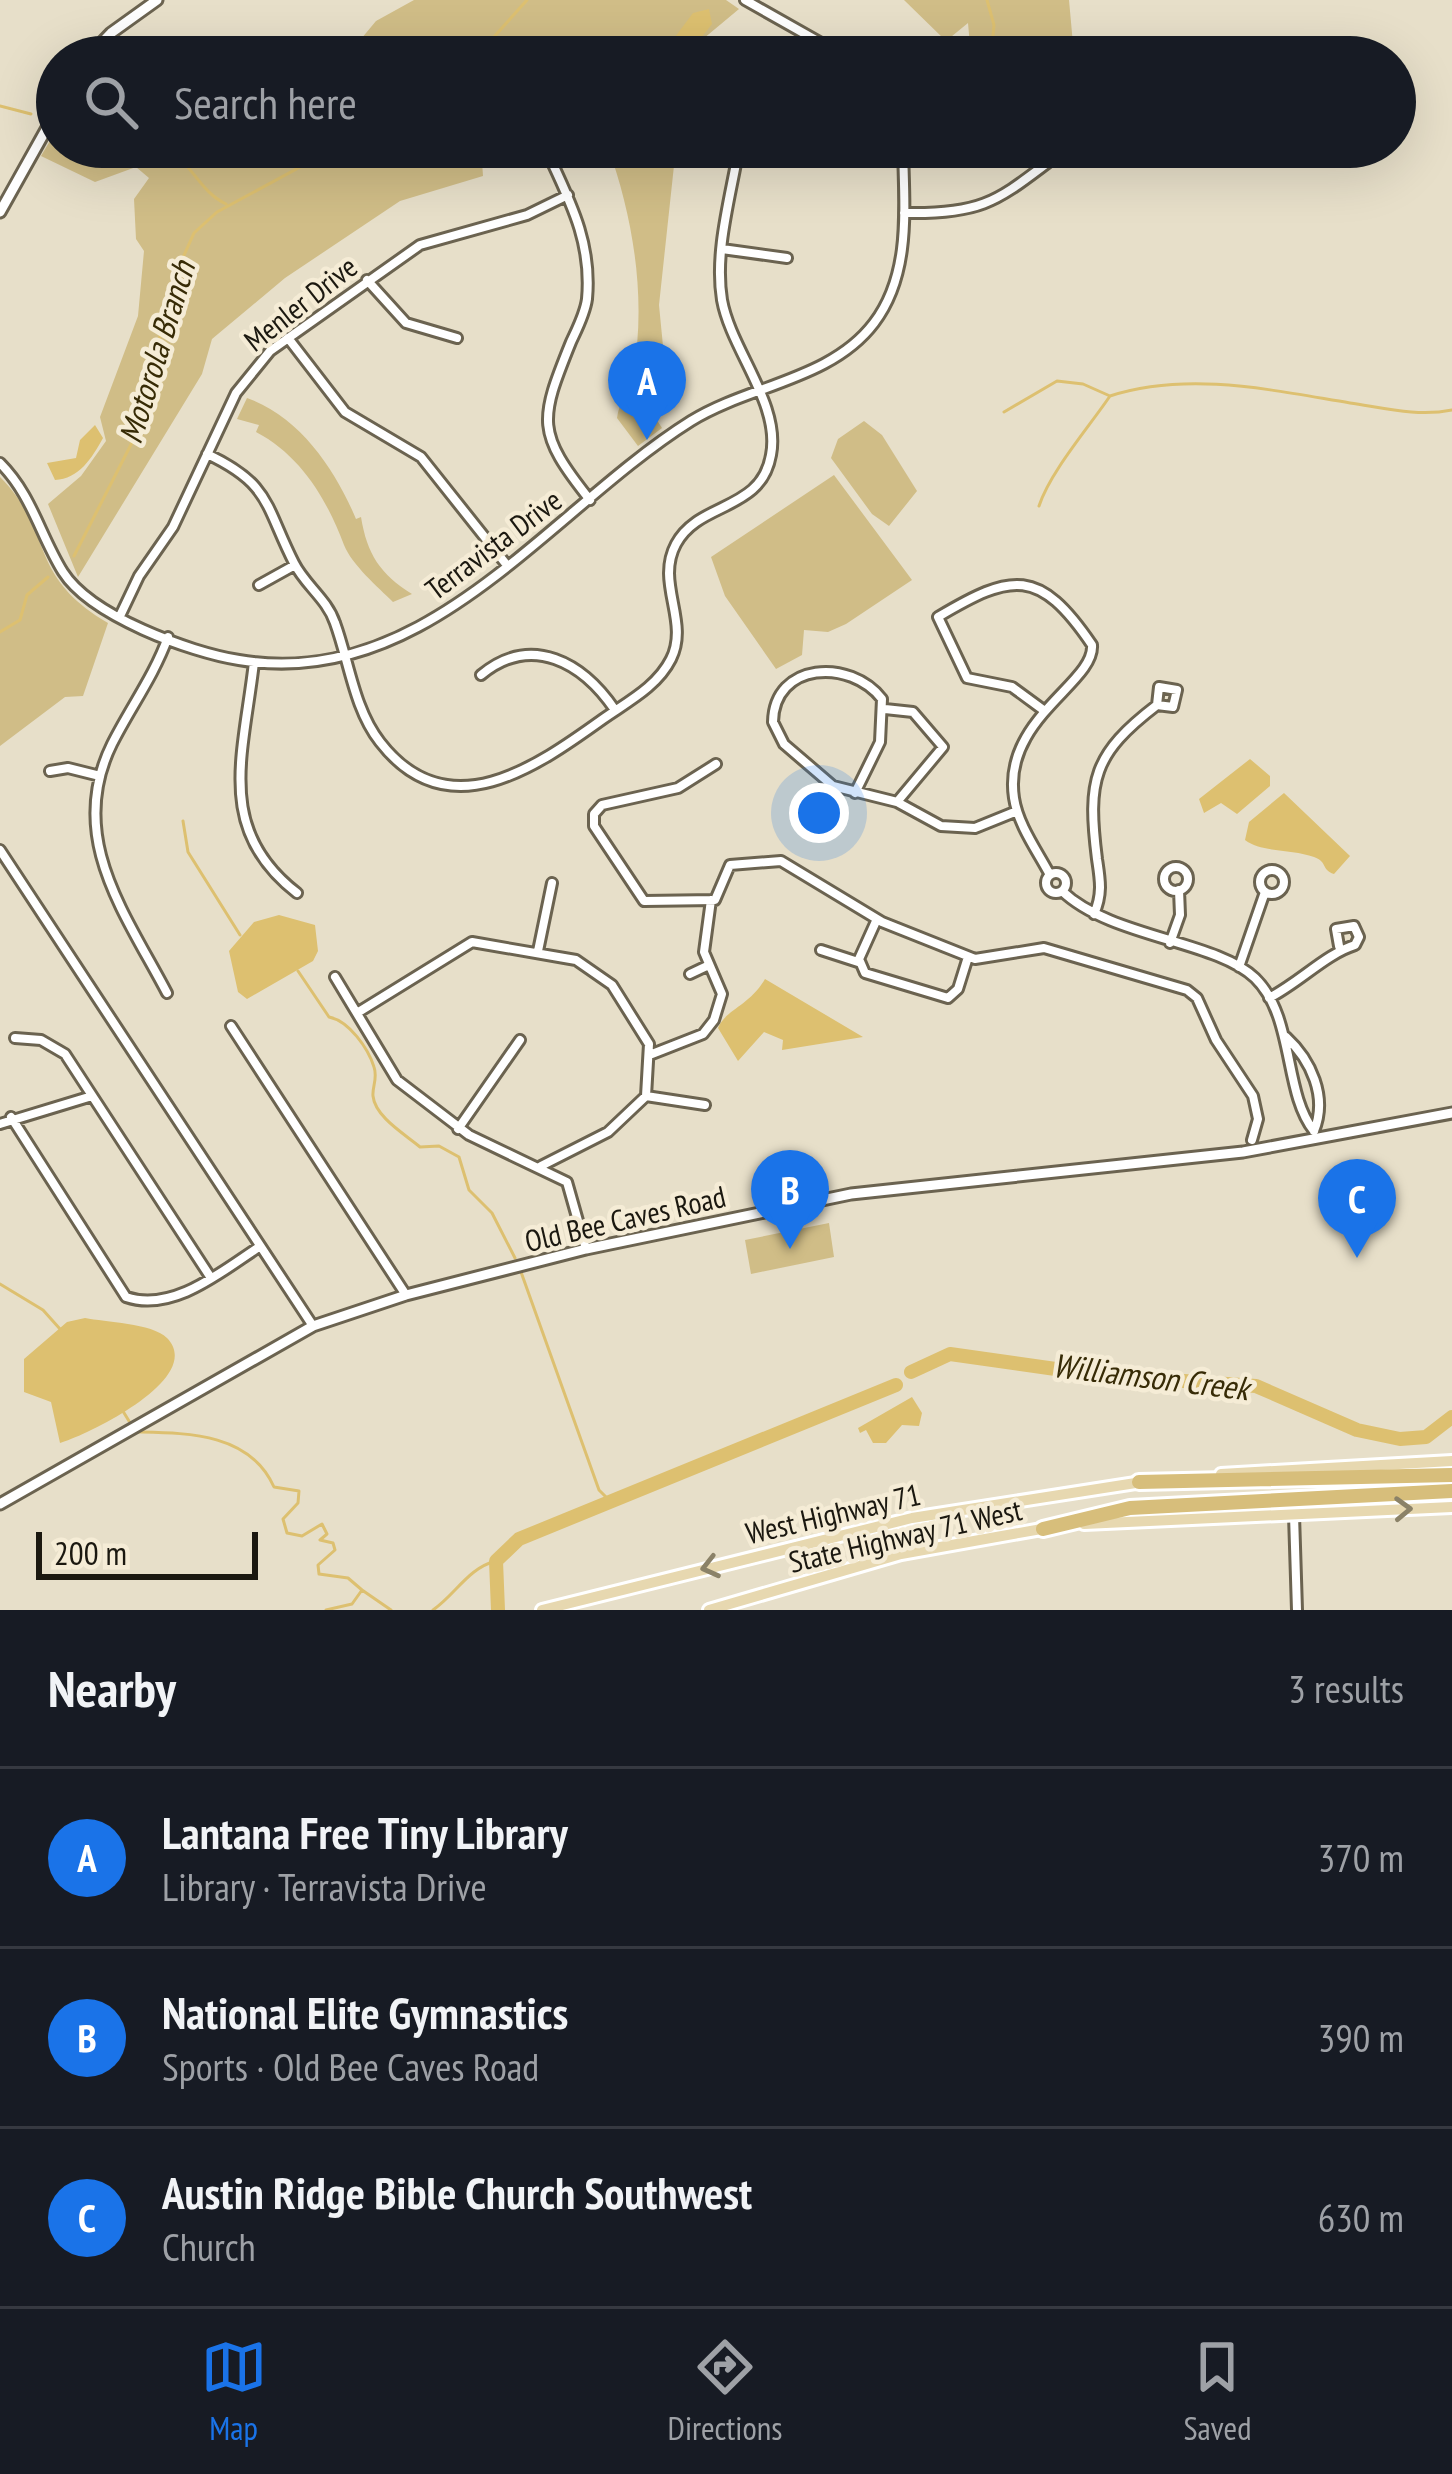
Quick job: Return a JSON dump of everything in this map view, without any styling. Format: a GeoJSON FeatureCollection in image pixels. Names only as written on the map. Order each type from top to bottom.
{"type":"FeatureCollection","features":[{"type":"Feature","properties":{"kind":"highway"},"geometry":{"type":"LineString","coordinates":[[1139,1482],[1452,1475]]}},
{"type":"Feature","properties":{"kind":"highway"},"geometry":{"type":"LineString","coordinates":[[1043,1529],[1130,1508],[1452,1491]]}},
{"type":"Feature","properties":{"kind":"main road","name":"West Highway 71"},"geometry":{"type":"LineString","coordinates":[[542,1610],[912,1518],[1139,1482],[1452,1461]]}},
{"type":"Feature","properties":{"kind":"main road","name":"State Highway 71 West"},"geometry":{"type":"LineString","coordinates":[[709,1610],[901,1554],[1043,1529],[1452,1507]]}},
{"type":"Feature","properties":{"kind":"street"},"geometry":{"type":"LineString","coordinates":[[110,36],[158,0]]}},
{"type":"Feature","properties":{"kind":"street"},"geometry":{"type":"LineString","coordinates":[[745,0],[809,36]]}},
{"type":"Feature","properties":{"kind":"street"},"geometry":{"type":"LineString","coordinates":[[0,212],[36,148]]}},
{"type":"Feature","properties":{"kind":"street"},"geometry":{"type":"LineString","coordinates":[[555,168],[582,227],[587,297],[548,400],[544,427],[557,459],[590,500]]}},
{"type":"Feature","properties":{"kind":"street"},"geometry":{"type":"LineString","coordinates":[[207,454],[239,470],[262,490],[295,565],[328,608],[364,713],[384,747],[420,775],[456,785],[514,776],[648,688],[674,653],[676,620],[668,572],[682,535],[701,518],[748,496],[767,471],[772,432],[724,311],[722,249],[736,168]]}},
{"type":"Feature","properties":{"kind":"street","name":"Terravista Drive"},"geometry":{"type":"LineString","coordinates":[[0,463],[27,494],[72,585],[120,616],[168,638],[254,662],[346,658],[426,624],[686,424],[840,355],[870,328],[894,286],[904,213],[903,168]]}},
{"type":"Feature","properties":{"kind":"street"},"geometry":{"type":"LineString","coordinates":[[904,213],[959,214],[983,207],[1039,168]]}},
{"type":"Feature","properties":{"kind":"street","name":"Menler Drive"},"geometry":{"type":"LineString","coordinates":[[120,616],[135,582],[166,541],[242,384],[288,338],[420,244],[527,215],[568,195]]}},
{"type":"Feature","properties":{"kind":"street"},"geometry":{"type":"LineString","coordinates":[[722,249],[787,258]]}},
{"type":"Feature","properties":{"kind":"street"},"geometry":{"type":"LineString","coordinates":[[368,280],[406,323],[457,338]]}},
{"type":"Feature","properties":{"kind":"street"},"geometry":{"type":"LineString","coordinates":[[288,338],[344,412],[421,457],[506,564]]}},
{"type":"Feature","properties":{"kind":"street"},"geometry":{"type":"LineString","coordinates":[[259,585],[295,565]]}},
{"type":"Feature","properties":{"kind":"street"},"geometry":{"type":"LineString","coordinates":[[1042,709],[1012,687],[967,678],[938,617],[994,585],[1019,584],[1068,612],[1093,654],[1042,709],[1016,760],[1017,811],[1050,875],[1062,875],[1062,891],[1094,914],[1239,967],[1269,998],[1285,1036],[1304,1119],[1314,1136]]}},
{"type":"Feature","properties":{"kind":"street"},"geometry":{"type":"LineString","coordinates":[[167,993],[100,863],[94,830],[100,776],[168,638]]}},
{"type":"Feature","properties":{"kind":"street"},"geometry":{"type":"LineString","coordinates":[[481,675],[512,657],[555,657],[583,671],[615,710]]}},
{"type":"Feature","properties":{"kind":"street"},"geometry":{"type":"LineString","coordinates":[[254,662],[241,812],[260,860],[298,893]]}},
{"type":"Feature","properties":{"kind":"street"},"geometry":{"type":"LineString","coordinates":[[855,793],[879,747],[885,710],[874,689],[830,668],[788,688],[774,709],[773,722],[784,744],[828,783],[855,793],[897,802],[947,828],[975,828],[1017,811]]}},
{"type":"Feature","properties":{"kind":"street"},"geometry":{"type":"LineString","coordinates":[[1094,914],[1101,895],[1091,813],[1094,781],[1118,736],[1157,705]]}},
{"type":"Feature","properties":{"kind":"street"},"geometry":{"type":"LineString","coordinates":[[885,710],[913,712],[943,747],[897,802]]}},
{"type":"Feature","properties":{"kind":"street"},"geometry":{"type":"LineString","coordinates":[[716,764],[678,788],[602,806],[593,818],[644,901],[710,900],[722,893],[724,874],[733,864],[778,860],[877,920],[968,957],[986,959],[1044,948],[1187,990],[1250,1090],[1257,1128],[1251,1145]]}},
{"type":"Feature","properties":{"kind":"street"},"geometry":{"type":"LineString","coordinates":[[50,771],[68,768],[100,776]]}},
{"type":"Feature","properties":{"kind":"street"},"geometry":{"type":"LineString","coordinates":[[0,850],[313,1326]]}},
{"type":"Feature","properties":{"kind":"street"},"geometry":{"type":"LineString","coordinates":[[538,951],[552,883]]}},
{"type":"Feature","properties":{"kind":"street"},"geometry":{"type":"LineString","coordinates":[[1171,943],[1181,908],[1178,890]]}},
{"type":"Feature","properties":{"kind":"street"},"geometry":{"type":"LineString","coordinates":[[1239,967],[1265,892]]}},
{"type":"Feature","properties":{"kind":"street"},"geometry":{"type":"LineString","coordinates":[[652,1054],[711,1026],[722,994],[704,947],[710,900]]}},
{"type":"Feature","properties":{"kind":"street"},"geometry":{"type":"LineString","coordinates":[[859,962],[877,920]]}},
{"type":"Feature","properties":{"kind":"street"},"geometry":{"type":"LineString","coordinates":[[357,1012],[462,945],[482,942],[538,951],[596,969],[620,997],[652,1054],[646,1096],[608,1132],[541,1166]]}},
{"type":"Feature","properties":{"kind":"street"},"geometry":{"type":"LineString","coordinates":[[1269,998],[1292,986],[1339,946]]}},
{"type":"Feature","properties":{"kind":"street"},"geometry":{"type":"LineString","coordinates":[[821,950],[859,962],[865,973],[946,998],[958,989],[968,957]]}},
{"type":"Feature","properties":{"kind":"street"},"geometry":{"type":"LineString","coordinates":[[690,974],[709,964]]}},
{"type":"Feature","properties":{"kind":"street"},"geometry":{"type":"LineString","coordinates":[[335,977],[398,1081],[458,1129],[541,1166],[570,1187],[586,1249]]}},
{"type":"Feature","properties":{"kind":"street"},"geometry":{"type":"LineString","coordinates":[[231,1025],[406,1295]]}},
{"type":"Feature","properties":{"kind":"street"},"geometry":{"type":"LineString","coordinates":[[1285,1036],[1305,1055],[1315,1086],[1319,1118],[1314,1136]]}},
{"type":"Feature","properties":{"kind":"street"},"geometry":{"type":"LineString","coordinates":[[15,1038],[56,1045],[211,1277]]}},
{"type":"Feature","properties":{"kind":"street"},"geometry":{"type":"LineString","coordinates":[[458,1129],[520,1040]]}},
{"type":"Feature","properties":{"kind":"street"},"geometry":{"type":"LineString","coordinates":[[1300,1090],[1315,1086]]}},
{"type":"Feature","properties":{"kind":"street"},"geometry":{"type":"LineString","coordinates":[[0,1124],[92,1096]]}},
{"type":"Feature","properties":{"kind":"street"},"geometry":{"type":"LineString","coordinates":[[646,1096],[705,1105]]}},
{"type":"Feature","properties":{"kind":"street","name":"Old Bee Caves Road"},"geometry":{"type":"LineString","coordinates":[[0,1504],[313,1326],[406,1295],[586,1249],[851,1194],[1251,1145],[1452,1113]]}},
{"type":"Feature","properties":{"kind":"street"},"geometry":{"type":"LineString","coordinates":[[11,1117],[126,1298],[138,1301],[188,1292],[259,1247]]}},
{"type":"Feature","properties":{"kind":"street"},"geometry":{"type":"LineString","coordinates":[[1294,1514],[1298,1610]]}},
{"type":"Feature","properties":{"kind":"shaded area"},"geometry":{"type":"Polygon","coordinates":[[[414,0],[726,0],[739,9],[707,36],[364,36],[376,21],[414,0]]]}},
{"type":"Feature","properties":{"kind":"shaded area"},"geometry":{"type":"Polygon","coordinates":[[[904,0],[1069,0],[1072,36],[969,36],[968,23],[952,36],[941,36],[904,0]]]}},
{"type":"Feature","properties":{"kind":"shaded area"},"geometry":{"type":"Polygon","coordinates":[[[709,9],[712,24],[703,36],[676,36],[693,13],[709,9]]]}},
{"type":"Feature","properties":{"kind":"shaded area"},"geometry":{"type":"Polygon","coordinates":[[[66,168],[133,168],[95,182],[66,168]]]}},
{"type":"Feature","properties":{"kind":"shaded area"},"geometry":{"type":"Polygon","coordinates":[[[137,168],[482,168],[483,176],[400,201],[285,278],[212,339],[202,374],[78,577],[48,504],[81,476],[106,441],[100,417],[138,316],[144,251],[136,239],[134,199],[149,178],[137,168]]]}},
{"type":"Feature","properties":{"kind":"shaded area"},"geometry":{"type":"Polygon","coordinates":[[[614,168],[674,168],[659,305],[666,377],[640,394],[662,428],[638,446],[617,418],[633,374],[639,317],[624,201],[614,168]]]}},
{"type":"Feature","properties":{"kind":"shaded area"},"geometry":{"type":"Polygon","coordinates":[[[247,398],[283,418],[313,447],[356,519],[361,517],[377,562],[412,594],[393,602],[359,568],[300,467],[256,432],[259,425],[237,419],[247,398]]]}},
{"type":"Feature","properties":{"kind":"shaded area"},"geometry":{"type":"Polygon","coordinates":[[[864,421],[882,435],[917,491],[889,526],[872,514],[831,458],[838,439],[864,421]]]}},
{"type":"Feature","properties":{"kind":"shaded area"},"geometry":{"type":"Polygon","coordinates":[[[95,425],[103,438],[89,460],[78,472],[55,480],[47,463],[76,458],[80,440],[95,425]]]}},
{"type":"Feature","properties":{"kind":"shaded area"},"geometry":{"type":"Polygon","coordinates":[[[834,475],[912,580],[846,624],[828,632],[804,630],[802,655],[776,669],[725,596],[711,557],[834,475]]]}},
{"type":"Feature","properties":{"kind":"shaded area"},"geometry":{"type":"Polygon","coordinates":[[[0,477],[29,517],[64,587],[108,623],[83,696],[65,697],[0,746],[0,477]]]}},
{"type":"Feature","properties":{"kind":"shaded area"},"geometry":{"type":"Polygon","coordinates":[[[1250,759],[1270,776],[1270,786],[1237,814],[1221,803],[1204,813],[1199,799],[1250,759]]]}},
{"type":"Feature","properties":{"kind":"shaded area"},"geometry":{"type":"Polygon","coordinates":[[[1284,793],[1350,856],[1334,874],[1314,857],[1245,840],[1249,822],[1284,793]]]}},
{"type":"Feature","properties":{"kind":"shaded area"},"geometry":{"type":"Polygon","coordinates":[[[279,915],[315,925],[318,951],[313,961],[247,999],[238,992],[229,951],[254,922],[279,915]]]}},
{"type":"Feature","properties":{"kind":"shaded area"},"geometry":{"type":"Polygon","coordinates":[[[765,979],[863,1037],[782,1050],[783,1040],[764,1032],[738,1061],[718,1028],[765,979]]]}},
{"type":"Feature","properties":{"kind":"shaded area"},"geometry":{"type":"Polygon","coordinates":[[[829,1223],[834,1257],[751,1274],[745,1240],[829,1223]]]}},
{"type":"Feature","properties":{"kind":"shaded area"},"geometry":{"type":"Polygon","coordinates":[[[85,1318],[151,1329],[167,1338],[175,1354],[171,1370],[138,1402],[60,1443],[51,1402],[24,1392],[24,1359],[67,1322],[85,1318]]]}},
{"type":"Feature","properties":{"kind":"shaded area"},"geometry":{"type":"Polygon","coordinates":[[[912,1397],[922,1413],[919,1426],[902,1425],[886,1443],[873,1443],[866,1430],[860,1433],[858,1428],[912,1397]]]}},
{"type":"Feature","properties":{"kind":"waterway","name":"Motorola Branch"},"geometry":{"type":"LineString","coordinates":[[495,36],[527,0]]}},
{"type":"Feature","properties":{"kind":"waterway"},"geometry":{"type":"LineString","coordinates":[[987,0],[993,36]]}},
{"type":"Feature","properties":{"kind":"waterway"},"geometry":{"type":"LineString","coordinates":[[0,106],[31,114]]}},
{"type":"Feature","properties":{"kind":"waterway"},"geometry":{"type":"LineString","coordinates":[[188,168],[226,204]]}},
{"type":"Feature","properties":{"kind":"waterway","name":"Motorola Branch"},"geometry":{"type":"LineString","coordinates":[[74,556],[141,425],[171,284],[194,233],[217,212],[298,168]]}},
{"type":"Feature","properties":{"kind":"waterway"},"geometry":{"type":"LineString","coordinates":[[1004,412],[1057,381],[1083,384],[1110,396]]}},
{"type":"Feature","properties":{"kind":"waterway"},"geometry":{"type":"LineString","coordinates":[[1039,506],[1061,464],[1110,396],[1139,389],[1230,385],[1401,411],[1452,410]]}},
{"type":"Feature","properties":{"kind":"waterway","name":"Motorola Branch"},"geometry":{"type":"LineString","coordinates":[[0,632],[20,620],[27,595],[48,577]]}},
{"type":"Feature","properties":{"kind":"waterway"},"geometry":{"type":"LineString","coordinates":[[183,821],[188,852],[240,935]]}},
{"type":"Feature","properties":{"kind":"waterway"},"geometry":{"type":"LineString","coordinates":[[298,971],[329,1017],[357,1036],[367,1052],[375,1071],[373,1096],[379,1111],[420,1147],[439,1146],[459,1157],[469,1190],[492,1213],[515,1258]]}},
{"type":"Feature","properties":{"kind":"waterway"},"geometry":{"type":"LineString","coordinates":[[521,1272],[599,1490],[610,1501]]}},
{"type":"Feature","properties":{"kind":"waterway"},"geometry":{"type":"LineString","coordinates":[[0,1284],[43,1310],[60,1329]]}},
{"type":"Feature","properties":{"kind":"waterway","name":"Williamson Creek"},"geometry":{"type":"LineString","coordinates":[[911,1372],[950,1354],[1098,1375],[1256,1386],[1357,1430],[1400,1439],[1426,1437],[1452,1417]]}},
{"type":"Feature","properties":{"kind":"waterway","name":"Williamson Creek"},"geometry":{"type":"LineString","coordinates":[[498,1610],[496,1561],[519,1539],[896,1385]]}},
{"type":"Feature","properties":{"kind":"waterway"},"geometry":{"type":"LineString","coordinates":[[121,1408],[129,1421]]}},
{"type":"Feature","properties":{"kind":"waterway"},"geometry":{"type":"LineString","coordinates":[[138,1432],[216,1440],[250,1456],[274,1487],[299,1491],[298,1503],[283,1519],[287,1533],[302,1536],[322,1524],[327,1534],[320,1540],[333,1543],[335,1550],[318,1565],[319,1574],[348,1578],[362,1590]]}},
{"type":"Feature","properties":{"kind":"waterway"},"geometry":{"type":"LineString","coordinates":[[433,1610],[470,1575],[496,1561]]}},
{"type":"Feature","properties":{"kind":"waterway"},"geometry":{"type":"LineString","coordinates":[[326,1610],[352,1604],[362,1590],[391,1610]]}},
{"type":"Feature","properties":{"kind":"place","name":"Lantana Free Tiny Library"},"geometry":{"type":"Point","coordinates":[647,440]}},
{"type":"Feature","properties":{"kind":"place","name":"National Elite Gymnastics"},"geometry":{"type":"Point","coordinates":[790,1249]}},
{"type":"Feature","properties":{"kind":"place","name":"Austin Ridge Bible Church Southwest"},"geometry":{"type":"Point","coordinates":[1357,1258]}}]}
